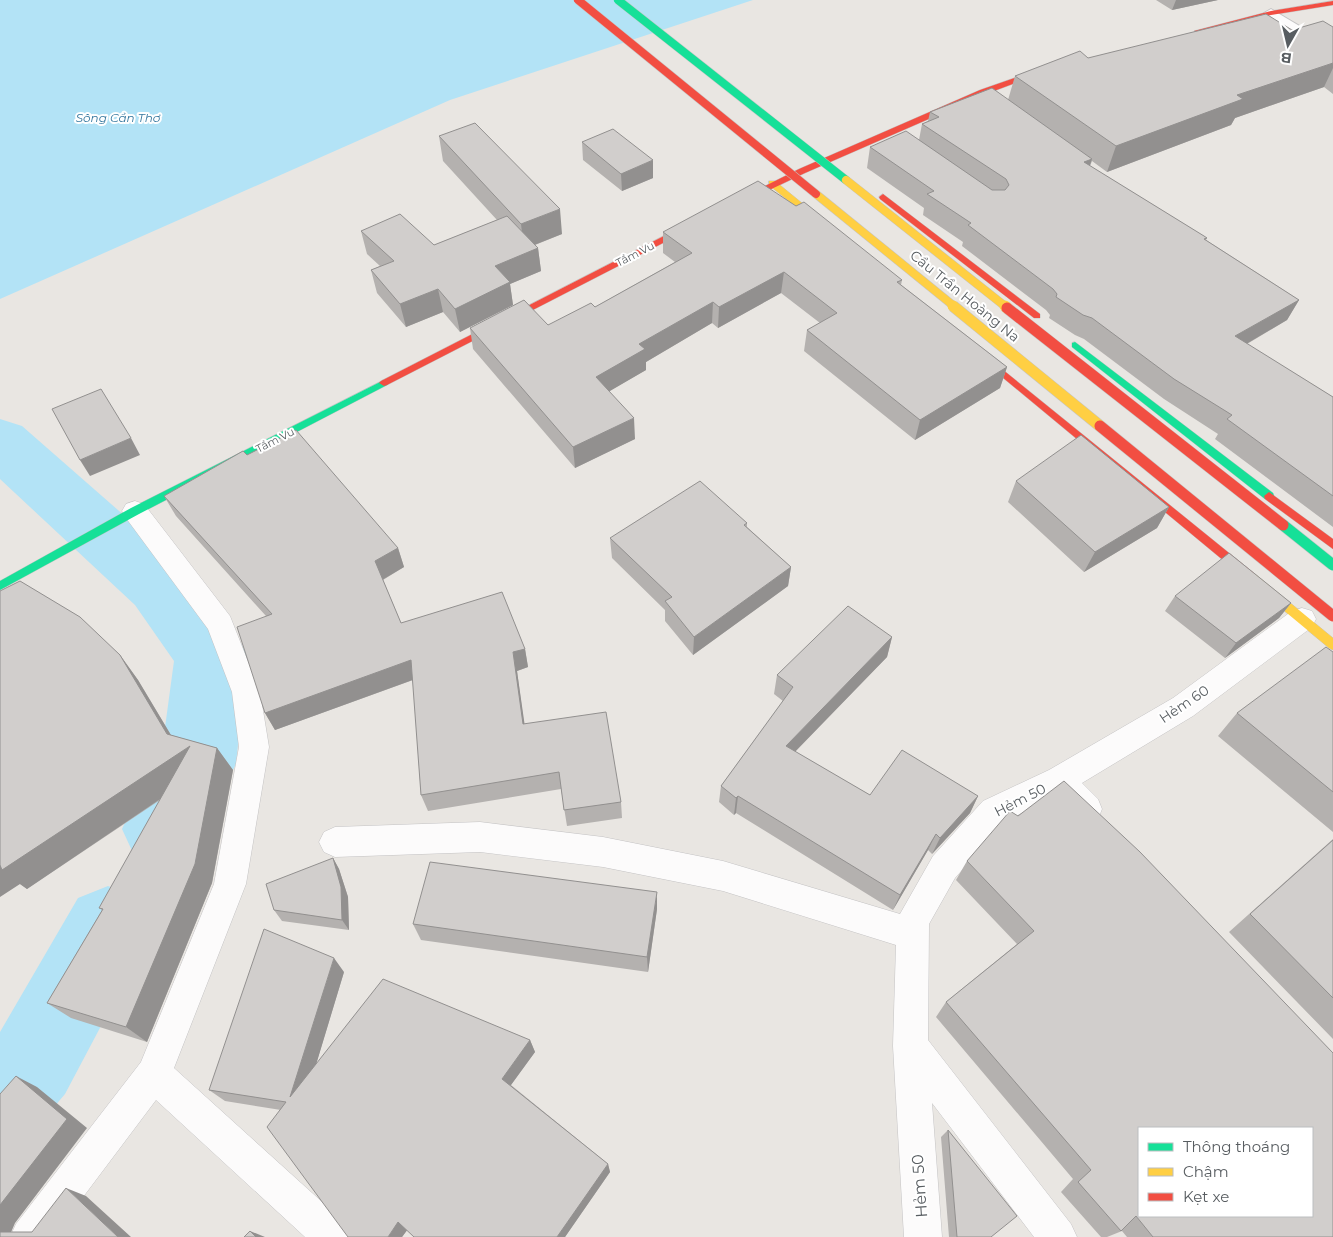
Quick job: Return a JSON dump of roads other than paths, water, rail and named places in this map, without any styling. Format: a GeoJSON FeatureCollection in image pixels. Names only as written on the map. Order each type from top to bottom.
{"type":"FeatureCollection","features":[{"type":"Feature","properties":{"kind":"main road","name":"Cầu Trần Hoàng Na"},"geometry":{"type":"LineString","coordinates":[[578,0],[1333,616]]}},
{"type":"Feature","properties":{"kind":"main road","name":"Cầu Trần Hoàng Na"},"geometry":{"type":"LineString","coordinates":[[618,0],[1333,565]]}},
{"type":"Feature","properties":{"kind":"main road"},"geometry":{"type":"LineString","coordinates":[[1185,35],[1271,13],[1333,3]]}},
{"type":"Feature","properties":{"kind":"main road","name":"Tầm Vu"},"geometry":{"type":"LineString","coordinates":[[0,586],[134,512],[772,183],[890,132],[989,99],[1032,73],[1060,66]]}},
{"type":"Feature","properties":{"kind":"main road"},"geometry":{"type":"LineString","coordinates":[[832,158],[1043,321]]}},
{"type":"Feature","properties":{"kind":"main road"},"geometry":{"type":"LineString","coordinates":[[772,183],[833,234]]}},
{"type":"Feature","properties":{"kind":"main road"},"geometry":{"type":"LineString","coordinates":[[1067,339],[1333,545]]}},
{"type":"Feature","properties":{"kind":"main road"},"geometry":{"type":"LineString","coordinates":[[964,341],[1333,645]]}},
{"type":"Feature","properties":{"kind":"street"},"geometry":{"type":"LineString","coordinates":[[29,1237],[154,1074],[230,884],[254,747],[246,692],[220,624],[134,512]]}},
{"type":"Feature","properties":{"kind":"street","name":"Hẻm 60"},"geometry":{"type":"LineString","coordinates":[[1060,780],[1183,707],[1302,620]]}},
{"type":"Feature","properties":{"kind":"street","name":"Hẻm 50"},"geometry":{"type":"LineString","coordinates":[[922,1237],[910,1046],[913,920],[944,867],[994,810],[1060,780],[1108,830]]}},
{"type":"Feature","properties":{"kind":"street"},"geometry":{"type":"LineString","coordinates":[[335,842],[480,837],[603,852],[723,876],[913,934]]}},
{"type":"Feature","properties":{"kind":"street"},"geometry":{"type":"LineString","coordinates":[[910,1046],[1058,1237]]}},
{"type":"Feature","properties":{"kind":"street"},"geometry":{"type":"LineString","coordinates":[[154,1074],[319,1224],[330,1237]]}},
{"type":"Feature","properties":{"kind":"lane"},"geometry":{"type":"LineString","coordinates":[[1271,13],[1333,52]]}},
{"type":"Feature","properties":{"kind":"lane"},"geometry":{"type":"LineString","coordinates":[[890,132],[905,144]]}},
{"type":"Feature","properties":{"kind":"water","name":"Sông Cần Thơ"},"geometry":{"type":"Polygon","coordinates":[[[0,0],[753,0],[450,100],[0,299],[0,0]]]}},
{"type":"Feature","properties":{"kind":"waterway"},"geometry":{"type":"LineString","coordinates":[[0,442],[159,586],[211,655],[198,764],[162,829]]}},
{"type":"Feature","properties":{"kind":"waterway"},"geometry":{"type":"LineString","coordinates":[[0,1101],[33,1062],[108,927]]}}]}
